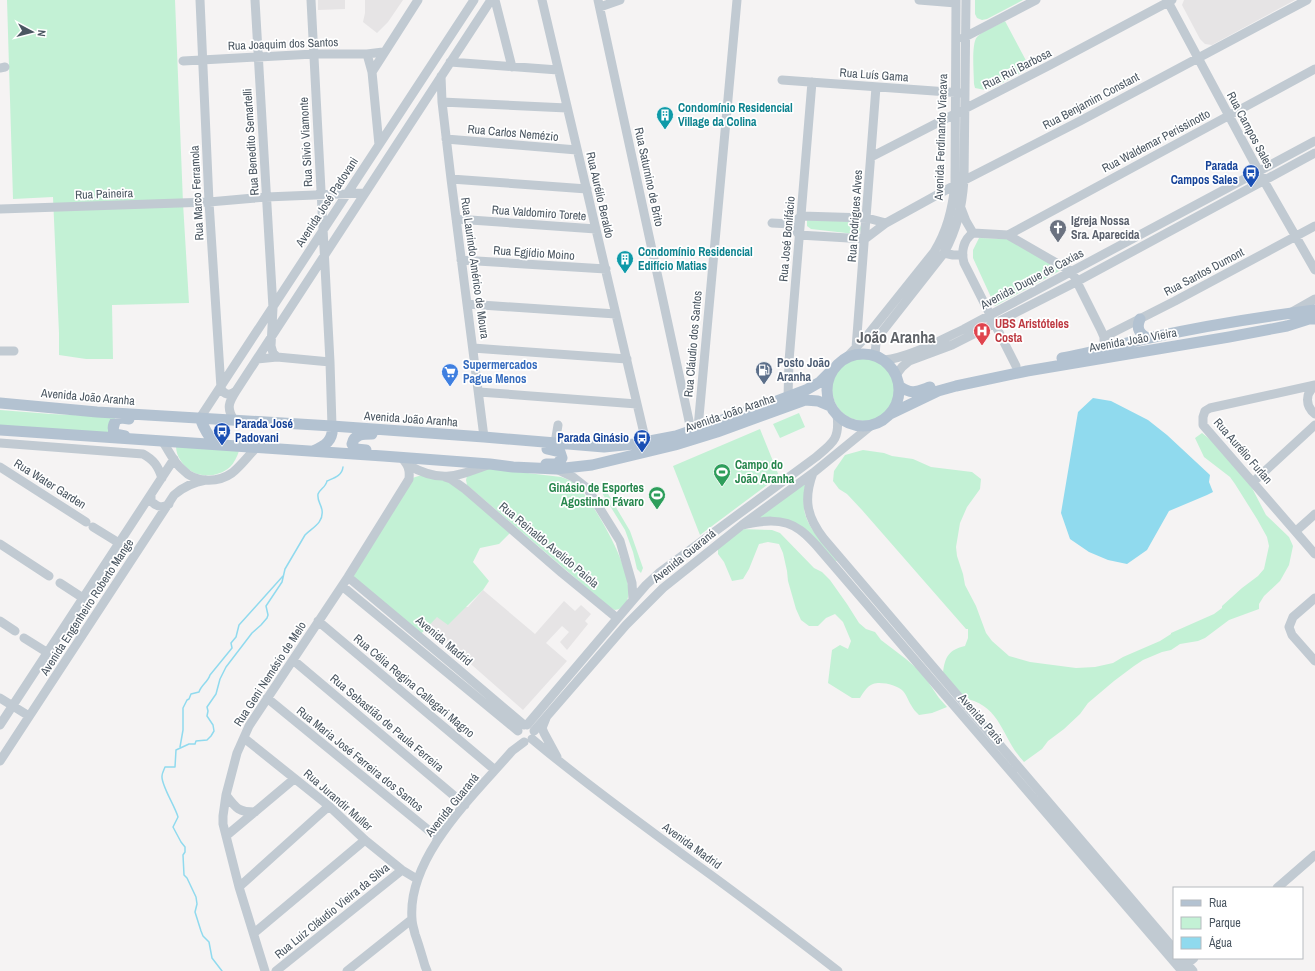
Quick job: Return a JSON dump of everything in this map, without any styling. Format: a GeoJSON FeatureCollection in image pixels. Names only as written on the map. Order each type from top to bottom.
{"type":"FeatureCollection","features":[{"type":"Feature","properties":{"kind":"main road","name":"Avenida João Vieira"},"geometry":{"type":"LineString","coordinates":[[897,380],[906,391],[913,393],[964,376],[1103,350],[1148,338],[1289,313],[1315,310]]}},
{"type":"Feature","properties":{"kind":"main road"},"geometry":{"type":"LineString","coordinates":[[1140,319],[1138,327],[1139,330],[1148,338]]}},
{"type":"Feature","properties":{"kind":"main road","name":"Avenida João Vieira"},"geometry":{"type":"LineString","coordinates":[[890,414],[938,391],[956,386],[1027,371],[1229,337],[1287,326],[1309,319],[1315,319]]}},
{"type":"Feature","properties":{"kind":"main road"},"geometry":{"type":"LineString","coordinates":[[859,354],[879,358],[891,367],[897,380],[898,396],[895,406],[890,414],[874,424],[864,426],[854,425],[845,421],[830,406],[827,396],[827,385],[832,370],[844,359],[859,354]]}},
{"type":"Feature","properties":{"kind":"main road","name":"Avenida João Aranha"},"geometry":{"type":"LineString","coordinates":[[0,402],[97,412],[332,426],[604,447],[622,446],[676,436],[788,397],[820,382],[832,370]]}},
{"type":"Feature","properties":{"kind":"main road","name":"Avenida João Aranha"},"geometry":{"type":"LineString","coordinates":[[0,430],[383,456],[405,461],[490,464],[513,467],[556,469],[592,465],[675,445],[717,432],[805,400],[818,401],[830,406]]}},
{"type":"Feature","properties":{"kind":"main road"},"geometry":{"type":"LineString","coordinates":[[146,440],[115,434],[113,429],[115,422],[117,419],[122,418],[178,422],[185,417]]}},
{"type":"Feature","properties":{"kind":"main road"},"geometry":{"type":"LineString","coordinates":[[200,418],[208,436],[216,445]]}},
{"type":"Feature","properties":{"kind":"main road"},"geometry":{"type":"LineString","coordinates":[[312,451],[329,442],[332,434],[332,426]]}},
{"type":"Feature","properties":{"kind":"main road"},"geometry":{"type":"LineString","coordinates":[[383,456],[376,452],[356,449],[352,444],[354,438],[363,434],[400,436],[407,432]]}},
{"type":"Feature","properties":{"kind":"main road"},"geometry":{"type":"LineString","coordinates":[[513,467],[520,463],[555,464],[560,462],[562,458],[560,452],[538,448],[532,445],[528,440]]}},
{"type":"Feature","properties":{"kind":"street","name":"Rua Marco Ferramola"},"geometry":{"type":"LineString","coordinates":[[200,0],[209,202],[222,385]]}},
{"type":"Feature","properties":{"kind":"street","name":"Rua Benedito Semartelli"},"geometry":{"type":"LineString","coordinates":[[255,0],[272,283],[272,346],[273,352],[277,357]]}},
{"type":"Feature","properties":{"kind":"street","name":"Rua Sílvio Viamonte"},"geometry":{"type":"LineString","coordinates":[[311,0],[324,230],[332,426]]}},
{"type":"Feature","properties":{"kind":"street"},"geometry":{"type":"LineString","coordinates":[[372,72],[383,52],[418,0]]}},
{"type":"Feature","properties":{"kind":"street","name":"Avenida José Padovani"},"geometry":{"type":"LineString","coordinates":[[200,418],[474,0]]}},
{"type":"Feature","properties":{"kind":"street"},"geometry":{"type":"LineString","coordinates":[[234,420],[229,413],[231,399],[491,0]]}},
{"type":"Feature","properties":{"kind":"street"},"geometry":{"type":"LineString","coordinates":[[495,0],[512,67]]}},
{"type":"Feature","properties":{"kind":"street","name":"Rua Aurélio Beraldo"},"geometry":{"type":"LineString","coordinates":[[542,0],[646,442]]}},
{"type":"Feature","properties":{"kind":"street"},"geometry":{"type":"LineString","coordinates":[[599,4],[620,0]]}},
{"type":"Feature","properties":{"kind":"street","name":"Rua Cláudio dos Santos"},"geometry":{"type":"LineString","coordinates":[[694,429],[700,402],[737,0]]}},
{"type":"Feature","properties":{"kind":"street"},"geometry":{"type":"LineString","coordinates":[[919,0],[956,2]]}},
{"type":"Feature","properties":{"kind":"street","name":"Avenida Ferdinando Viacava"},"geometry":{"type":"LineString","coordinates":[[844,359],[856,348],[934,252],[942,240],[948,225],[955,185],[956,113],[961,93],[966,36],[966,0]]}},
{"type":"Feature","properties":{"kind":"street"},"geometry":{"type":"LineString","coordinates":[[957,41],[1036,0]]}},
{"type":"Feature","properties":{"kind":"street","name":"Rua Benjamim Constant"},"geometry":{"type":"LineString","coordinates":[[865,239],[886,223],[964,180],[1307,0]]}},
{"type":"Feature","properties":{"kind":"street","name":"Rua Campos Sales"},"geometry":{"type":"LineString","coordinates":[[1169,1],[1264,181],[1315,270]]}},
{"type":"Feature","properties":{"kind":"street","name":"Rua Rui Barbosa"},"geometry":{"type":"LineString","coordinates":[[871,157],[1050,65],[1169,1]]}},
{"type":"Feature","properties":{"kind":"street","name":"Avenida Ferdinando Viacava"},"geometry":{"type":"LineString","coordinates":[[879,358],[875,349],[878,337],[944,253],[952,238],[961,208],[964,180],[965,109],[961,93],[956,2]]}},
{"type":"Feature","properties":{"kind":"street","name":"Rua Saturnino de Brito"},"geometry":{"type":"LineString","coordinates":[[599,4],[686,405],[694,429]]}},
{"type":"Feature","properties":{"kind":"street","name":"Rua Joaquim dos Santos"},"geometry":{"type":"LineString","coordinates":[[183,61],[314,54],[367,54],[383,52]]}},
{"type":"Feature","properties":{"kind":"street"},"geometry":{"type":"LineString","coordinates":[[367,54],[372,72],[379,145]]}},
{"type":"Feature","properties":{"kind":"street"},"geometry":{"type":"LineString","coordinates":[[450,62],[558,70]]}},
{"type":"Feature","properties":{"kind":"street","name":"Rua Waldemar Perissinotto"},"geometry":{"type":"LineString","coordinates":[[1008,235],[1315,69]]}},
{"type":"Feature","properties":{"kind":"street","name":"Rua Laurindo Américo de Moura"},"geometry":{"type":"LineString","coordinates":[[441,76],[446,139],[484,437]]}},
{"type":"Feature","properties":{"kind":"street","name":"Rua Luís Gama"},"geometry":{"type":"LineString","coordinates":[[782,80],[961,93]]}},
{"type":"Feature","properties":{"kind":"street","name":"Rua José Bonifácio"},"geometry":{"type":"LineString","coordinates":[[788,397],[789,361],[812,82]]}},
{"type":"Feature","properties":{"kind":"street","name":"Rua Rodrigues Alves"},"geometry":{"type":"LineString","coordinates":[[856,348],[876,87]]}},
{"type":"Feature","properties":{"kind":"street"},"geometry":{"type":"LineString","coordinates":[[428,96],[436,97],[442,102],[567,108]]}},
{"type":"Feature","properties":{"kind":"street"},"geometry":{"type":"LineString","coordinates":[[376,117],[384,123],[394,121]]}},
{"type":"Feature","properties":{"kind":"street","name":"Rua Carlos Nemézio"},"geometry":{"type":"LineString","coordinates":[[446,139],[577,150]]}},
{"type":"Feature","properties":{"kind":"street","name":"Avenida Duque de Caxias"},"geometry":{"type":"LineString","coordinates":[[897,380],[902,367],[909,361],[952,345],[992,319],[1072,272],[1315,141]]}},
{"type":"Feature","properties":{"kind":"street","name":"Avenida Duque de Caxias"},"geometry":{"type":"LineString","coordinates":[[879,358],[894,359],[906,355],[1076,282],[1315,153]]}},
{"type":"Feature","properties":{"kind":"street"},"geometry":{"type":"LineString","coordinates":[[451,179],[587,189]]}},
{"type":"Feature","properties":{"kind":"street","name":"Rua Paineira"},"geometry":{"type":"LineString","coordinates":[[0,209],[209,202],[266,197],[364,193]]}},
{"type":"Feature","properties":{"kind":"street"},"geometry":{"type":"LineString","coordinates":[[961,208],[966,221],[974,233]]}},
{"type":"Feature","properties":{"kind":"street"},"geometry":{"type":"LineString","coordinates":[[772,223],[792,224],[801,216],[867,218],[886,223]]}},
{"type":"Feature","properties":{"kind":"street","name":"Rua Valdomiro Torete"},"geometry":{"type":"LineString","coordinates":[[456,219],[596,230]]}},
{"type":"Feature","properties":{"kind":"street"},"geometry":{"type":"LineString","coordinates":[[792,224],[799,235],[865,239]]}},
{"type":"Feature","properties":{"kind":"street","name":"Rua Santos Dumont"},"geometry":{"type":"LineString","coordinates":[[1104,337],[1315,226]]}},
{"type":"Feature","properties":{"kind":"street"},"geometry":{"type":"LineString","coordinates":[[1016,366],[967,270],[963,255],[965,242],[969,236],[974,233],[1008,235],[1072,272],[1104,337],[1103,350]]}},
{"type":"Feature","properties":{"kind":"street"},"geometry":{"type":"LineString","coordinates":[[944,253],[963,255]]}},
{"type":"Feature","properties":{"kind":"street","name":"Rua Egjídio Moino"},"geometry":{"type":"LineString","coordinates":[[461,260],[606,269]]}},
{"type":"Feature","properties":{"kind":"street"},"geometry":{"type":"LineString","coordinates":[[272,283],[278,287],[287,286]]}},
{"type":"Feature","properties":{"kind":"street"},"geometry":{"type":"LineString","coordinates":[[1289,313],[1315,299]]}},
{"type":"Feature","properties":{"kind":"street"},"geometry":{"type":"LineString","coordinates":[[467,304],[616,314]]}},
{"type":"Feature","properties":{"kind":"street"},"geometry":{"type":"LineString","coordinates":[[473,348],[627,359]]}},
{"type":"Feature","properties":{"kind":"street"},"geometry":{"type":"LineString","coordinates":[[0,352],[14,351]]}},
{"type":"Feature","properties":{"kind":"street"},"geometry":{"type":"LineString","coordinates":[[257,359],[277,357],[330,362]]}},
{"type":"Feature","properties":{"kind":"street"},"geometry":{"type":"LineString","coordinates":[[222,385],[223,392],[226,394],[231,394],[236,391]]}},
{"type":"Feature","properties":{"kind":"street"},"geometry":{"type":"LineString","coordinates":[[1315,385],[1308,394],[1307,404],[1315,414]]}},
{"type":"Feature","properties":{"kind":"street","name":"Rua Aurélio Furlan"},"geometry":{"type":"LineString","coordinates":[[1315,385],[1210,408],[1205,411],[1203,417],[1203,425],[1315,554]]}},
{"type":"Feature","properties":{"kind":"street","name":"Rua Aurélio Furlan"},"geometry":{"type":"LineString","coordinates":[[1291,390],[1308,394]]}},
{"type":"Feature","properties":{"kind":"street"},"geometry":{"type":"LineString","coordinates":[[479,392],[637,404]]}},
{"type":"Feature","properties":{"kind":"street"},"geometry":{"type":"LineString","coordinates":[[686,405],[700,402]]}},
{"type":"Feature","properties":{"kind":"street","name":"Avenida Guaraná"},"geometry":{"type":"LineString","coordinates":[[424,969],[412,920],[413,894],[417,879],[438,838],[512,751],[525,732],[646,585],[665,568],[798,471],[829,446],[836,437],[839,425],[838,415]]}},
{"type":"Feature","properties":{"kind":"street","name":"Avenida Guaraná"},"geometry":{"type":"LineString","coordinates":[[525,732],[552,710],[626,625],[663,588],[742,525],[813,473],[874,424]]}},
{"type":"Feature","properties":{"kind":"street"},"geometry":{"type":"LineString","coordinates":[[1253,482],[1314,424]]}},
{"type":"Feature","properties":{"kind":"street"},"geometry":{"type":"LineString","coordinates":[[555,444],[558,425]]}},
{"type":"Feature","properties":{"kind":"street"},"geometry":{"type":"LineString","coordinates":[[163,442],[183,471],[190,476],[206,480],[218,479],[232,473],[256,448]]}},
{"type":"Feature","properties":{"kind":"street"},"geometry":{"type":"LineString","coordinates":[[0,443],[143,454],[158,467],[162,478]]}},
{"type":"Feature","properties":{"kind":"street","name":"Avenida Engenheiro Roberto Mange"},"geometry":{"type":"LineString","coordinates":[[0,725],[174,459]]}},
{"type":"Feature","properties":{"kind":"street"},"geometry":{"type":"LineString","coordinates":[[405,461],[425,474],[445,477],[462,474],[490,464]]}},
{"type":"Feature","properties":{"kind":"street"},"geometry":{"type":"LineString","coordinates":[[405,461],[409,472],[409,479],[425,474]]}},
{"type":"Feature","properties":{"kind":"street","name":"Rua Water Garden"},"geometry":{"type":"LineString","coordinates":[[0,467],[119,543]]}},
{"type":"Feature","properties":{"kind":"street"},"geometry":{"type":"LineString","coordinates":[[556,469],[573,477],[587,488],[620,540],[632,583],[633,600]]}},
{"type":"Feature","properties":{"kind":"street","name":"Avenida Paris"},"geometry":{"type":"LineString","coordinates":[[813,473],[808,491],[807,506],[811,520],[817,531],[982,731],[1173,950]]}},
{"type":"Feature","properties":{"kind":"street"},"geometry":{"type":"LineString","coordinates":[[462,474],[466,489]]}},
{"type":"Feature","properties":{"kind":"street","name":"Rua Reinaldo Avelido Paiola"},"geometry":{"type":"LineString","coordinates":[[445,477],[451,479],[466,489],[618,618]]}},
{"type":"Feature","properties":{"kind":"street","name":"Rua Geni Nemésio de Melo"},"geometry":{"type":"LineString","coordinates":[[265,971],[239,887],[226,836],[223,816],[226,795],[237,753],[250,726],[267,698],[348,577],[409,479]]}},
{"type":"Feature","properties":{"kind":"street","name":"Avenida Engenheiro Roberto Mange"},"geometry":{"type":"LineString","coordinates":[[0,761],[168,504],[179,490],[196,482],[206,480]]}},
{"type":"Feature","properties":{"kind":"street"},"geometry":{"type":"LineString","coordinates":[[151,495],[151,501],[157,507],[162,508],[168,504]]}},
{"type":"Feature","properties":{"kind":"street"},"geometry":{"type":"LineString","coordinates":[[1296,531],[1315,514]]}},
{"type":"Feature","properties":{"kind":"street","name":"Avenida Paris"},"geometry":{"type":"LineString","coordinates":[[742,525],[759,522],[778,522],[789,524],[799,529],[836,568],[982,731],[1173,948]]}},
{"type":"Feature","properties":{"kind":"street"},"geometry":{"type":"LineString","coordinates":[[0,544],[49,576]]}},
{"type":"Feature","properties":{"kind":"street"},"geometry":{"type":"LineString","coordinates":[[627,566],[639,582],[646,585],[663,588]]}},
{"type":"Feature","properties":{"kind":"street","name":"Avenida Madrid"},"geometry":{"type":"LineString","coordinates":[[348,577],[458,668],[525,732]]}},
{"type":"Feature","properties":{"kind":"street"},"geometry":{"type":"LineString","coordinates":[[60,583],[83,598]]}},
{"type":"Feature","properties":{"kind":"street","name":"Avenida Madrid"},"geometry":{"type":"LineString","coordinates":[[342,586],[525,732],[563,765],[757,908],[838,971]]}},
{"type":"Feature","properties":{"kind":"street"},"geometry":{"type":"LineString","coordinates":[[1315,598],[1293,617],[1289,627],[1292,635],[1315,661]]}},
{"type":"Feature","properties":{"kind":"street"},"geometry":{"type":"LineString","coordinates":[[0,621],[15,631]]}},
{"type":"Feature","properties":{"kind":"street","name":"Rua Célia Regina Callegari Magno"},"geometry":{"type":"LineString","coordinates":[[318,621],[496,770]]}},
{"type":"Feature","properties":{"kind":"street"},"geometry":{"type":"LineString","coordinates":[[24,638],[48,653]]}},
{"type":"Feature","properties":{"kind":"street","name":"Rua Sebastião de Paula Ferreira"},"geometry":{"type":"LineString","coordinates":[[293,660],[465,805]]}},
{"type":"Feature","properties":{"kind":"street"},"geometry":{"type":"LineString","coordinates":[[0,698],[29,716]]}},
{"type":"Feature","properties":{"kind":"street","name":"Rua Maria José Ferreira dos Santos"},"geometry":{"type":"LineString","coordinates":[[267,698],[438,838]]}},
{"type":"Feature","properties":{"kind":"street"},"geometry":{"type":"LineString","coordinates":[[552,710],[542,728],[554,753],[563,765]]}},
{"type":"Feature","properties":{"kind":"street","name":"Rua Jurandir Muller"},"geometry":{"type":"LineString","coordinates":[[244,738],[329,806],[365,840],[402,870],[417,879]]}},
{"type":"Feature","properties":{"kind":"street"},"geometry":{"type":"LineString","coordinates":[[226,836],[294,779]]}},
{"type":"Feature","properties":{"kind":"street"},"geometry":{"type":"LineString","coordinates":[[226,795],[240,810],[245,812],[255,812]]}},
{"type":"Feature","properties":{"kind":"street"},"geometry":{"type":"LineString","coordinates":[[239,887],[329,806]]}},
{"type":"Feature","properties":{"kind":"street"},"geometry":{"type":"LineString","coordinates":[[254,933],[365,840]]}},
{"type":"Feature","properties":{"kind":"street"},"geometry":{"type":"LineString","coordinates":[[1278,887],[1315,855]]}},
{"type":"Feature","properties":{"kind":"street","name":"Rua Luiz Cláudio Vieira da Silva"},"geometry":{"type":"LineString","coordinates":[[276,971],[402,870]]}},
{"type":"Feature","properties":{"kind":"street"},"geometry":{"type":"LineString","coordinates":[[347,971],[412,920]]}},
{"type":"Feature","properties":{"kind":"shaded area"},"geometry":{"type":"Polygon","coordinates":[[[318,0],[345,0],[345,9],[318,10],[318,0]]]}},
{"type":"Feature","properties":{"kind":"shaded area"},"geometry":{"type":"Polygon","coordinates":[[[365,0],[403,0],[388,22],[377,33],[363,22],[365,0]]]}},
{"type":"Feature","properties":{"kind":"shaded area"},"geometry":{"type":"Polygon","coordinates":[[[1184,0],[1295,0],[1212,45],[1205,44],[1200,39],[1182,5],[1184,0]]]}},
{"type":"Feature","properties":{"kind":"shaded area"},"geometry":{"type":"Polygon","coordinates":[[[483,590],[535,634],[564,601],[575,611],[581,605],[591,614],[585,621],[588,624],[567,650],[560,642],[569,632],[562,626],[546,643],[567,661],[523,710],[456,651],[452,655],[424,629],[437,616],[453,619],[465,607],[468,607],[483,590]]]}},
{"type":"Feature","properties":{"kind":"green space"},"geometry":{"type":"Polygon","coordinates":[[[7,0],[175,0],[183,203],[189,303],[112,305],[113,359],[86,359],[59,355],[53,197],[13,199],[7,0]]]}},
{"type":"Feature","properties":{"kind":"green space"},"geometry":{"type":"Polygon","coordinates":[[[975,0],[1023,0],[987,19],[982,20],[977,18],[975,14],[975,0]]]}},
{"type":"Feature","properties":{"kind":"green space"},"geometry":{"type":"Polygon","coordinates":[[[1005,21],[1030,68],[993,88],[985,90],[975,88],[973,59],[975,41],[982,33],[1005,21]]]}},
{"type":"Feature","properties":{"kind":"green space"},"geometry":{"type":"Polygon","coordinates":[[[807,219],[856,222],[860,225],[860,233],[855,234],[811,229],[807,226],[807,219]]]}},
{"type":"Feature","properties":{"kind":"green space"},"geometry":{"type":"Polygon","coordinates":[[[979,238],[1009,239],[1063,269],[995,306],[973,258],[973,250],[979,238]]]}},
{"type":"Feature","properties":{"kind":"green space"},"geometry":{"type":"Polygon","coordinates":[[[864,357],[876,359],[887,366],[894,377],[896,389],[894,401],[887,412],[876,419],[864,421],[852,419],[841,412],[834,401],[832,389],[834,377],[841,366],[852,359],[864,357]]]}},
{"type":"Feature","properties":{"kind":"green space"},"geometry":{"type":"Polygon","coordinates":[[[0,410],[115,417],[113,434],[0,427],[0,410]]]}},
{"type":"Feature","properties":{"kind":"green space"},"geometry":{"type":"Polygon","coordinates":[[[799,413],[805,427],[780,438],[773,424],[799,413]]]}},
{"type":"Feature","properties":{"kind":"green space","name":"Campo do João Aranha"},"geometry":{"type":"Polygon","coordinates":[[[760,429],[779,476],[700,535],[673,466],[760,429]]]}},
{"type":"Feature","properties":{"kind":"green space"},"geometry":{"type":"Polygon","coordinates":[[[1202,433],[1226,452],[1252,488],[1266,515],[1289,537],[1293,546],[1289,565],[1280,581],[1264,596],[1259,604],[1259,609],[1229,620],[1205,638],[1198,641],[1180,644],[1171,650],[1143,660],[1114,681],[1088,703],[1080,714],[1064,729],[1048,741],[1042,749],[1024,762],[1016,753],[993,715],[985,707],[975,701],[962,698],[943,673],[945,662],[949,655],[955,650],[965,646],[968,638],[968,629],[966,629],[862,510],[847,494],[839,489],[833,481],[834,471],[845,455],[863,450],[913,459],[931,467],[972,472],[981,479],[980,489],[967,507],[960,523],[956,547],[965,585],[976,606],[986,633],[992,641],[1009,656],[1030,662],[1076,668],[1095,667],[1113,663],[1160,641],[1171,633],[1214,614],[1264,569],[1269,546],[1267,537],[1230,477],[1204,457],[1195,438],[1202,433]]]}},
{"type":"Feature","properties":{"kind":"green space"},"geometry":{"type":"Polygon","coordinates":[[[176,446],[239,451],[230,467],[217,474],[204,475],[197,474],[185,467],[178,456],[176,446]]]}},
{"type":"Feature","properties":{"kind":"green space"},"geometry":{"type":"Polygon","coordinates":[[[486,468],[561,477],[577,485],[585,494],[595,510],[617,550],[625,571],[628,590],[626,603],[615,610],[609,607],[467,485],[467,476],[486,468]]]}},
{"type":"Feature","properties":{"kind":"green space"},"geometry":{"type":"Polygon","coordinates":[[[425,474],[445,477],[513,530],[499,544],[480,548],[473,562],[489,581],[483,590],[448,625],[437,617],[419,636],[348,577],[409,479],[425,474]]]}},
{"type":"Feature","properties":{"kind":"green space"},"geometry":{"type":"Polygon","coordinates":[[[807,481],[804,500],[805,514],[816,535],[838,560],[835,562],[800,527],[753,520],[807,481]]]}},
{"type":"Feature","properties":{"kind":"green space"},"geometry":{"type":"Polygon","coordinates":[[[602,489],[607,492],[630,531],[643,568],[641,573],[637,569],[625,530],[602,493],[602,489]]]}},
{"type":"Feature","properties":{"kind":"green space"},"geometry":{"type":"Polygon","coordinates":[[[739,529],[772,530],[780,533],[814,568],[822,572],[830,580],[859,623],[866,629],[875,632],[881,640],[922,673],[947,707],[932,713],[919,715],[903,691],[893,685],[876,683],[867,688],[860,698],[852,698],[828,683],[832,650],[840,645],[848,649],[851,641],[843,622],[835,614],[826,618],[818,626],[809,626],[801,620],[796,609],[788,581],[783,553],[779,544],[768,542],[759,544],[749,569],[743,579],[732,581],[724,562],[718,554],[718,544],[721,536],[739,529]]]}},
{"type":"Feature","properties":{"kind":"water"},"geometry":{"type":"Polygon","coordinates":[[[1093,398],[1111,401],[1148,420],[1167,435],[1210,475],[1209,482],[1213,492],[1169,511],[1147,550],[1127,564],[1108,560],[1089,552],[1070,539],[1061,513],[1078,412],[1093,398]]]}},
{"type":"Feature","properties":{"kind":"waterway"},"geometry":{"type":"LineString","coordinates":[[222,971],[212,958],[209,942],[203,936],[195,912],[197,904],[196,897],[184,875],[183,855],[185,852],[185,847],[173,827],[178,817],[162,780],[162,774],[165,767],[175,767],[176,750],[189,744],[195,744],[196,741],[207,740],[214,731],[213,725],[207,716],[207,707],[216,694],[220,679],[226,667],[252,633],[267,618],[268,615],[266,606],[282,582],[285,569],[305,535],[317,525],[321,518],[322,510],[318,499],[318,494],[327,481],[335,478],[341,473],[343,467]]}},
{"type":"Feature","properties":{"kind":"waterway"},"geometry":{"type":"LineString","coordinates":[[180,747],[183,730],[183,708],[187,700],[191,694],[199,692],[201,687],[232,648],[231,643],[236,637],[239,625],[283,576]]}},
{"type":"Feature","properties":{"kind":"place","name":"Condomínio Residencial Village da Colina"},"geometry":{"type":"Point","coordinates":[665,130]}},
{"type":"Feature","properties":{"kind":"place","name":"Parada Campos Sales"},"geometry":{"type":"Point","coordinates":[1251,188]}},
{"type":"Feature","properties":{"kind":"place","name":"Igreja Nossa Sra. Aparecida"},"geometry":{"type":"Point","coordinates":[1058,243]}},
{"type":"Feature","properties":{"kind":"place","name":"Condomínio Residencial Edifício Matias"},"geometry":{"type":"Point","coordinates":[625,274]}},
{"type":"Feature","properties":{"kind":"place","name":"UBS Aristóteles Costa"},"geometry":{"type":"Point","coordinates":[982,346]}},
{"type":"Feature","properties":{"kind":"place","name":"Posto João Aranha"},"geometry":{"type":"Point","coordinates":[764,385]}},
{"type":"Feature","properties":{"kind":"place","name":"Supermercados Pague Menos"},"geometry":{"type":"Point","coordinates":[450,387]}},
{"type":"Feature","properties":{"kind":"place","name":"Parada José Padovani"},"geometry":{"type":"Point","coordinates":[222,446]}},
{"type":"Feature","properties":{"kind":"place","name":"Parada Ginásio"},"geometry":{"type":"Point","coordinates":[642,453]}},
{"type":"Feature","properties":{"kind":"place","name":"Campo do João Aranha"},"geometry":{"type":"Point","coordinates":[722,487]}},
{"type":"Feature","properties":{"kind":"place","name":"Ginásio de Esportes Agostinho Fávaro"},"geometry":{"type":"Point","coordinates":[657,510]}},
{"type":"Feature","properties":{"kind":"district","name":"João Aranha"},"geometry":{"type":"Point","coordinates":[896,337]}}]}
